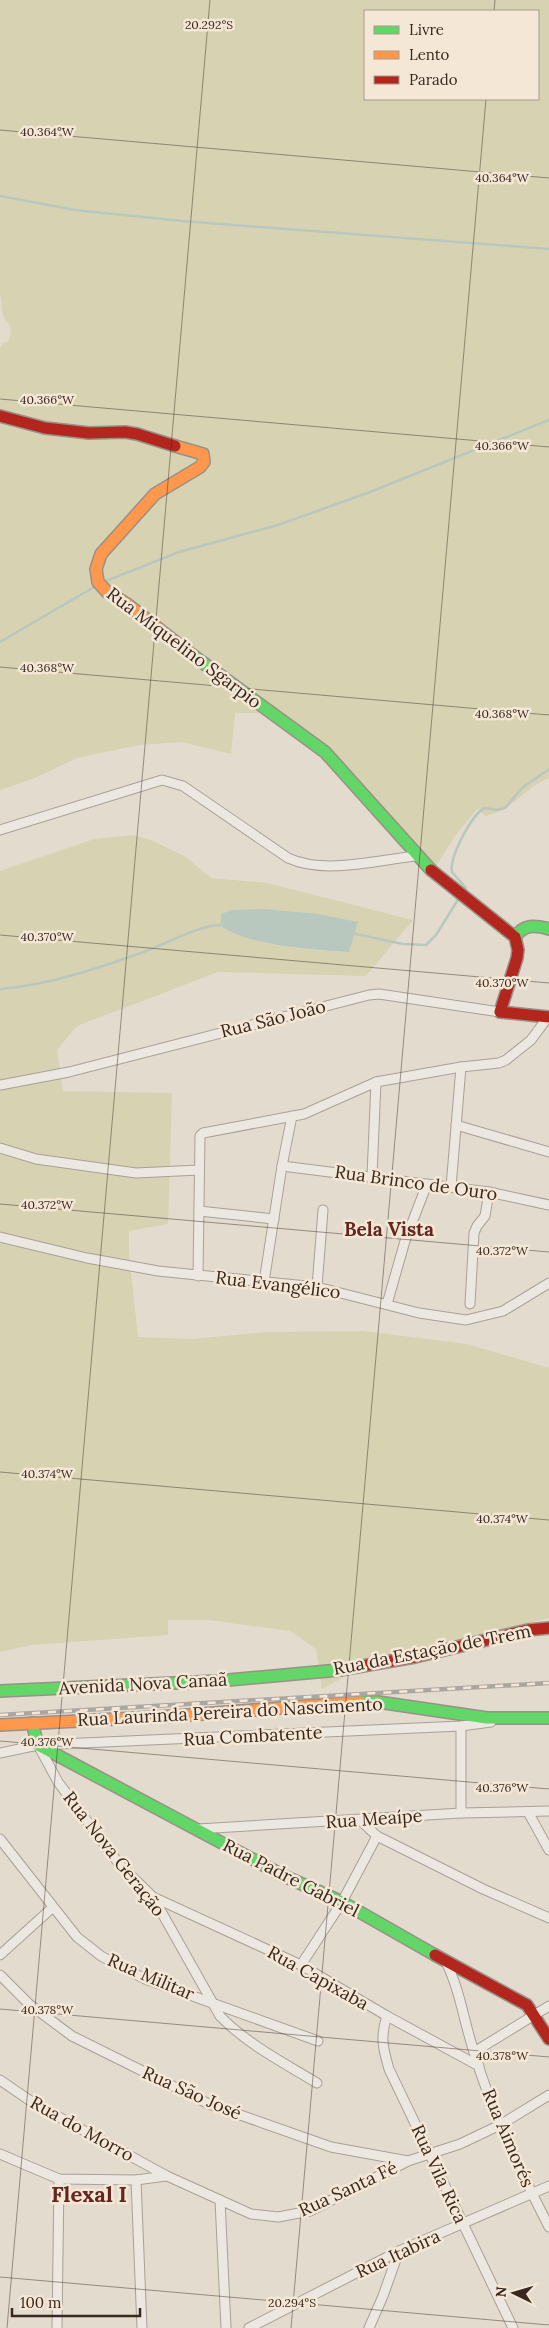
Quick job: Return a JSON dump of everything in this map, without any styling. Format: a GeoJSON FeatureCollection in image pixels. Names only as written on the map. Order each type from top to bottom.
{"type":"FeatureCollection","features":[{"type":"Feature","properties":{"kind":"street","name":"Rua Miquelino Sgarpio"},"geometry":{"type":"LineString","coordinates":[[0,416],[45,428],[89,433],[125,432],[137,434],[203,454],[204,462],[200,467],[155,494],[101,554],[96,569],[98,582],[107,592],[127,604],[223,679],[325,752],[435,875],[515,937]]}},
{"type":"Feature","properties":{"kind":"street"},"geometry":{"type":"LineString","coordinates":[[0,830],[162,780],[184,786],[298,863],[325,866],[416,856]]}},
{"type":"Feature","properties":{"kind":"street"},"geometry":{"type":"LineString","coordinates":[[500,1012],[517,958],[518,950],[515,937],[522,928],[528,925],[546,925]]}},
{"type":"Feature","properties":{"kind":"street","name":"Rua São João"},"geometry":{"type":"LineString","coordinates":[[0,1085],[69,1072],[368,995],[379,994],[500,1012],[548,1017]]}},
{"type":"Feature","properties":{"kind":"street"},"geometry":{"type":"LineString","coordinates":[[198,1276],[200,1136],[206,1131],[292,1116],[314,1110],[376,1082],[461,1066],[506,1060],[531,1040],[548,1017]]}},
{"type":"Feature","properties":{"kind":"street"},"geometry":{"type":"LineString","coordinates":[[451,1187],[461,1066]]}},
{"type":"Feature","properties":{"kind":"street"},"geometry":{"type":"LineString","coordinates":[[372,1176],[376,1082]]}},
{"type":"Feature","properties":{"kind":"street"},"geometry":{"type":"LineString","coordinates":[[264,1282],[282,1166],[292,1116]]}},
{"type":"Feature","properties":{"kind":"street"},"geometry":{"type":"LineString","coordinates":[[456,1125],[549,1152]]}},
{"type":"Feature","properties":{"kind":"street"},"geometry":{"type":"LineString","coordinates":[[0,1148],[36,1159],[136,1173],[199,1170]]}},
{"type":"Feature","properties":{"kind":"street","name":"Rua Brinco de Ouro"},"geometry":{"type":"LineString","coordinates":[[282,1166],[489,1192],[549,1205]]}},
{"type":"Feature","properties":{"kind":"street"},"geometry":{"type":"LineString","coordinates":[[387,1304],[405,1242],[426,1184]]}},
{"type":"Feature","properties":{"kind":"street"},"geometry":{"type":"LineString","coordinates":[[470,1304],[474,1233],[485,1216],[489,1192]]}},
{"type":"Feature","properties":{"kind":"street"},"geometry":{"type":"LineString","coordinates":[[317,1288],[323,1210]]}},
{"type":"Feature","properties":{"kind":"street"},"geometry":{"type":"LineString","coordinates":[[199,1211],[274,1219]]}},
{"type":"Feature","properties":{"kind":"street","name":"Rua Evangélico"},"geometry":{"type":"LineString","coordinates":[[0,1237],[87,1258],[158,1271],[317,1288],[419,1312],[466,1320],[503,1311],[549,1283]]}},
{"type":"Feature","properties":{"kind":"street","name":"Rua da Estação de Trem"},"geometry":{"type":"LineString","coordinates":[[285,1676],[384,1664],[528,1630],[549,1628]]}},
{"type":"Feature","properties":{"kind":"street","name":"Avenida Nova Canaã"},"geometry":{"type":"LineString","coordinates":[[0,1691],[285,1676]]}},
{"type":"Feature","properties":{"kind":"street","name":"Rua Laurinda Pereira do Nascimento"},"geometry":{"type":"LineString","coordinates":[[0,1724],[175,1716],[340,1702],[378,1702],[506,1719],[549,1718]]}},
{"type":"Feature","properties":{"kind":"street","name":"Rua Combatente"},"geometry":{"type":"LineString","coordinates":[[0,1753],[38,1746],[461,1726],[506,1719]]}},
{"type":"Feature","properties":{"kind":"street"},"geometry":{"type":"LineString","coordinates":[[32,1723],[38,1746]]}},
{"type":"Feature","properties":{"kind":"street"},"geometry":{"type":"LineString","coordinates":[[461,1726],[461,1813]]}},
{"type":"Feature","properties":{"kind":"street","name":"Rua Padre Gabriel"},"geometry":{"type":"LineString","coordinates":[[38,1746],[284,1876],[342,1902],[446,1961],[518,1998],[534,2014],[549,2039]]}},
{"type":"Feature","properties":{"kind":"street","name":"Rua Nova Geração"},"geometry":{"type":"LineString","coordinates":[[38,1746],[58,1782],[120,1865],[152,1897],[220,2016],[232,2028],[317,2083]]}},
{"type":"Feature","properties":{"kind":"street","name":"Rua Meaípe"},"geometry":{"type":"LineString","coordinates":[[198,1829],[361,1821],[461,1813],[549,1811]]}},
{"type":"Feature","properties":{"kind":"street"},"geometry":{"type":"LineString","coordinates":[[528,1812],[549,1850]]}},
{"type":"Feature","properties":{"kind":"street"},"geometry":{"type":"LineString","coordinates":[[361,1821],[377,1836],[483,1889],[549,1918]]}},
{"type":"Feature","properties":{"kind":"street"},"geometry":{"type":"LineString","coordinates":[[301,1965],[342,1902],[377,1836]]}},
{"type":"Feature","properties":{"kind":"street","name":"Rua Militar"},"geometry":{"type":"LineString","coordinates":[[0,1839],[52,1908],[77,1937],[101,1956],[145,1979],[318,2041]]}},
{"type":"Feature","properties":{"kind":"street","name":"Rua Capixaba"},"geometry":{"type":"LineString","coordinates":[[152,1897],[301,1965],[387,2016],[478,2066]]}},
{"type":"Feature","properties":{"kind":"street"},"geometry":{"type":"LineString","coordinates":[[0,1955],[52,1908]]}},
{"type":"Feature","properties":{"kind":"street","name":"Rua Aimorés"},"geometry":{"type":"LineString","coordinates":[[446,1961],[455,1982],[478,2066],[500,2125],[549,2227]]}},
{"type":"Feature","properties":{"kind":"street","name":"Rua São José"},"geometry":{"type":"LineString","coordinates":[[0,1975],[29,2004],[72,2036],[209,2104],[331,2147],[408,2161]]}},
{"type":"Feature","properties":{"kind":"street"},"geometry":{"type":"LineString","coordinates":[[474,2052],[549,2006]]}},
{"type":"Feature","properties":{"kind":"street","name":"Rua Vila Rica"},"geometry":{"type":"LineString","coordinates":[[387,2016],[382,2035],[382,2046],[389,2069],[513,2328]]}},
{"type":"Feature","properties":{"kind":"street","name":"Rua do Morro"},"geometry":{"type":"LineString","coordinates":[[0,2080],[35,2104],[166,2176]]}},
{"type":"Feature","properties":{"kind":"street","name":"Rua Santa Fé"},"geometry":{"type":"LineString","coordinates":[[166,2176],[251,2214],[266,2216],[300,2214],[322,2205],[408,2161],[430,2155],[500,2125],[549,2095]]}},
{"type":"Feature","properties":{"kind":"street"},"geometry":{"type":"LineString","coordinates":[[0,2154],[59,2179],[136,2180],[166,2176]]}},
{"type":"Feature","properties":{"kind":"street"},"geometry":{"type":"LineString","coordinates":[[57,2328],[59,2179]]}},
{"type":"Feature","properties":{"kind":"street"},"geometry":{"type":"LineString","coordinates":[[136,2180],[142,2328]]}},
{"type":"Feature","properties":{"kind":"street","name":"Rua Itabira"},"geometry":{"type":"LineString","coordinates":[[248,2328],[399,2251],[463,2225],[549,2186]]}},
{"type":"Feature","properties":{"kind":"street"},"geometry":{"type":"LineString","coordinates":[[220,2200],[226,2328]]}},
{"type":"Feature","properties":{"kind":"street"},"geometry":{"type":"LineString","coordinates":[[369,2328],[384,2296],[399,2251]]}},
{"type":"Feature","properties":{"kind":"shaded area"},"geometry":{"type":"Polygon","coordinates":[[[0,0],[549,0],[549,778],[540,782],[503,810],[494,814],[485,816],[478,808],[455,836],[436,866],[284,718],[269,713],[235,713],[231,754],[181,742],[140,745],[77,758],[35,778],[0,790],[0,348],[3,343],[8,341],[11,330],[3,316],[1,299],[0,0]]]}},
{"type":"Feature","properties":{"kind":"shaded area"},"geometry":{"type":"Polygon","coordinates":[[[134,835],[151,840],[186,857],[211,878],[267,883],[413,920],[366,976],[218,972],[77,1026],[57,1050],[63,1091],[172,1093],[168,1224],[129,1231],[129,1254],[138,1337],[192,1339],[268,1332],[363,1331],[467,1344],[549,1368],[549,1618],[371,1662],[322,1689],[316,1649],[290,1631],[209,1620],[168,1620],[168,1635],[32,1645],[0,1652],[0,871],[94,839],[134,835]],[[231,910],[221,914],[221,926],[233,933],[264,943],[300,949],[349,952],[231,910]]]}},
{"type":"Feature","properties":{"kind":"shaded area"},"geometry":{"type":"Polygon","coordinates":[[[264,909],[318,914],[358,922],[349,952],[282,946],[248,938],[233,933],[221,926],[221,914],[231,910],[264,909]]]}},
{"type":"Feature","properties":{"kind":"waterway"},"geometry":{"type":"LineString","coordinates":[[0,196],[75,210],[182,221],[549,249]]}},
{"type":"Feature","properties":{"kind":"waterway"},"geometry":{"type":"LineString","coordinates":[[106,581],[179,552],[278,525],[370,492],[549,420]]}},
{"type":"Feature","properties":{"kind":"waterway"},"geometry":{"type":"LineString","coordinates":[[0,642],[96,586]]}},
{"type":"Feature","properties":{"kind":"waterway"},"geometry":{"type":"LineString","coordinates":[[464,891],[466,888],[452,872],[452,865],[462,837],[474,818],[485,808],[498,810],[505,808],[522,788],[549,769]]}},
{"type":"Feature","properties":{"kind":"waterway"},"geometry":{"type":"LineString","coordinates":[[351,933],[403,944],[426,945],[436,935],[459,898]]}},
{"type":"Feature","properties":{"kind":"waterway"},"geometry":{"type":"LineString","coordinates":[[0,989],[72,976],[141,953],[193,931],[214,925],[223,925]]}},
{"type":"Feature","properties":{"kind":"railway"},"geometry":{"type":"LineString","coordinates":[[0,1715],[549,1683]]}},
{"type":"Feature","properties":{"kind":"traffic: fast"},"geometry":{"type":"LineString","coordinates":[[191,654],[325,752],[431,870]]}},
{"type":"Feature","properties":{"kind":"traffic: fast"},"geometry":{"type":"LineString","coordinates":[[515,937],[522,930],[530,927],[549,929]]}},
{"type":"Feature","properties":{"kind":"traffic: fast"},"geometry":{"type":"LineString","coordinates":[[0,1691],[217,1681],[339,1670]]}},
{"type":"Feature","properties":{"kind":"traffic: fast"},"geometry":{"type":"LineString","coordinates":[[360,1702],[378,1702],[487,1718],[549,1718]]}},
{"type":"Feature","properties":{"kind":"traffic: fast"},"geometry":{"type":"LineString","coordinates":[[32,1723],[38,1745],[284,1876],[342,1902],[435,1955]]}},
{"type":"Feature","properties":{"kind":"traffic: slow"},"geometry":{"type":"LineString","coordinates":[[175,446],[203,454],[204,462],[200,467],[155,494],[101,554],[96,569],[98,582],[107,592],[127,604],[191,654]]}},
{"type":"Feature","properties":{"kind":"traffic: slow"},"geometry":{"type":"LineString","coordinates":[[0,1725],[175,1716],[360,1702]]}},
{"type":"Feature","properties":{"kind":"traffic: jam"},"geometry":{"type":"LineString","coordinates":[[0,416],[45,428],[89,433],[125,432],[137,434],[175,446]]}},
{"type":"Feature","properties":{"kind":"traffic: jam"},"geometry":{"type":"LineString","coordinates":[[431,870],[515,937],[518,950],[517,958],[500,1012],[549,1017]]}},
{"type":"Feature","properties":{"kind":"traffic: jam"},"geometry":{"type":"LineString","coordinates":[[339,1670],[415,1657],[528,1630],[549,1628]]}},
{"type":"Feature","properties":{"kind":"traffic: jam"},"geometry":{"type":"LineString","coordinates":[[435,1955],[527,2005],[549,2039]]}},
{"type":"Feature","properties":{"kind":"district","name":"Bela Vista"},"geometry":{"type":"Point","coordinates":[389,1229]}},
{"type":"Feature","properties":{"kind":"district","name":"Flexal I"},"geometry":{"type":"Point","coordinates":[89,2194]}}]}
